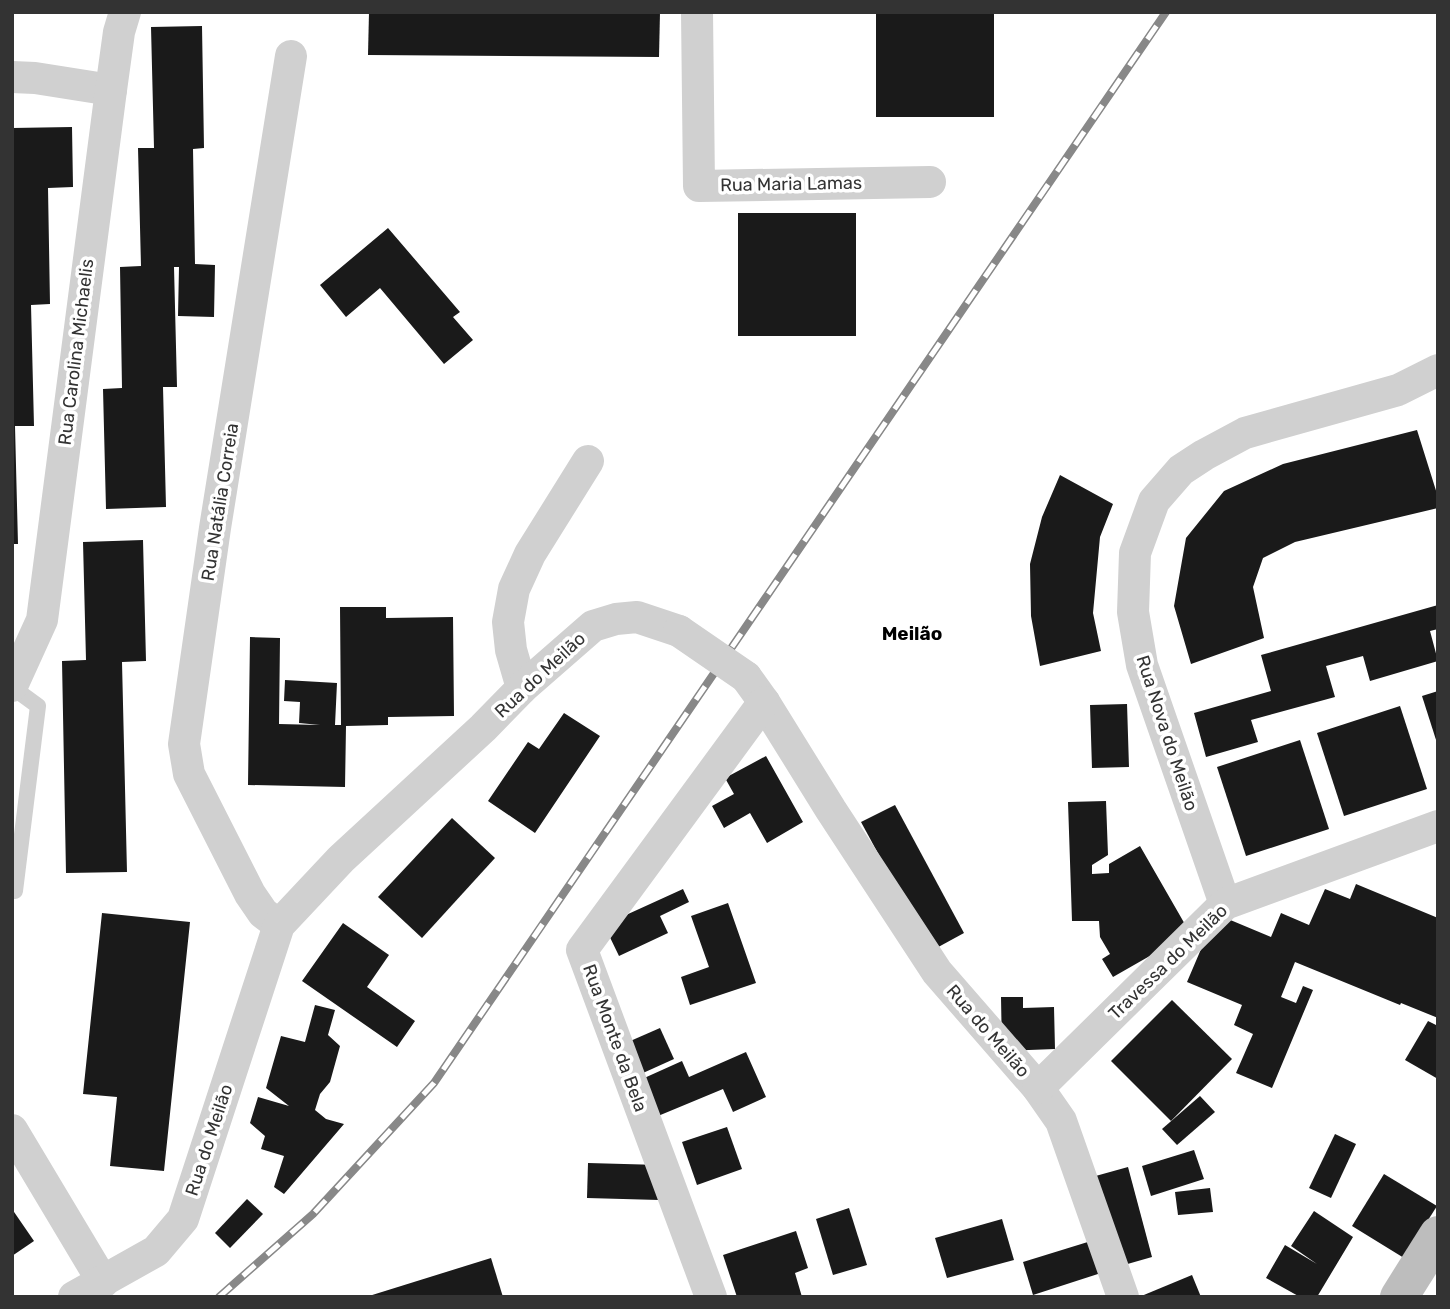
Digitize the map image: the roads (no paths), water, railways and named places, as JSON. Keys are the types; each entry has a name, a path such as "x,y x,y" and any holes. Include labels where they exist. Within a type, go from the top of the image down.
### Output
{"main road":[{"path":"1399,1297 1438,1235"}],"street":[{"name":"Rua Carolina Michaelis","path":"12,687 42,620 111,90 119,32 125,12"},
{"name":"Rua Maria Lamas","path":"697,12 699,186 930,182"},
{"name":"Rua Natália Correia","path":"279,925 263,913 250,894 190,774 184,744 215,528 291,56"},
{"path":"12,77 111,90"},
{"name":"Rua Nova do Meilão","path":"1225,904 1142,665 1133,612 1135,553 1154,501 1181,470 1245,433 1398,390 1438,370"},
{"path":"522,688 511,650 508,622 514,589 530,554 588,461"},
{"name":"Rua do Meilão","path":"75,1297 156,1251 183,1219 279,925 341,859 483,728 522,688 593,626 616,619 636,617 679,631 755,690 937,972 1038,1088 1061,1121 1124,1297"},
{"name":"Rua Monte da Bela","path":"711,1297 582,950 755,690"},
{"name":"Travessa do Meilão","path":"1038,1088 1225,904 1438,826"},
{"path":"12,1130 103,1282"}],"lane":[{"path":"12,687 38,706 15,891"}],"railway":[{"path":"219,1297 313,1214 434,1083 1166,12"}],"district":[{"name":"Meilão","path":"912,633"}]}
